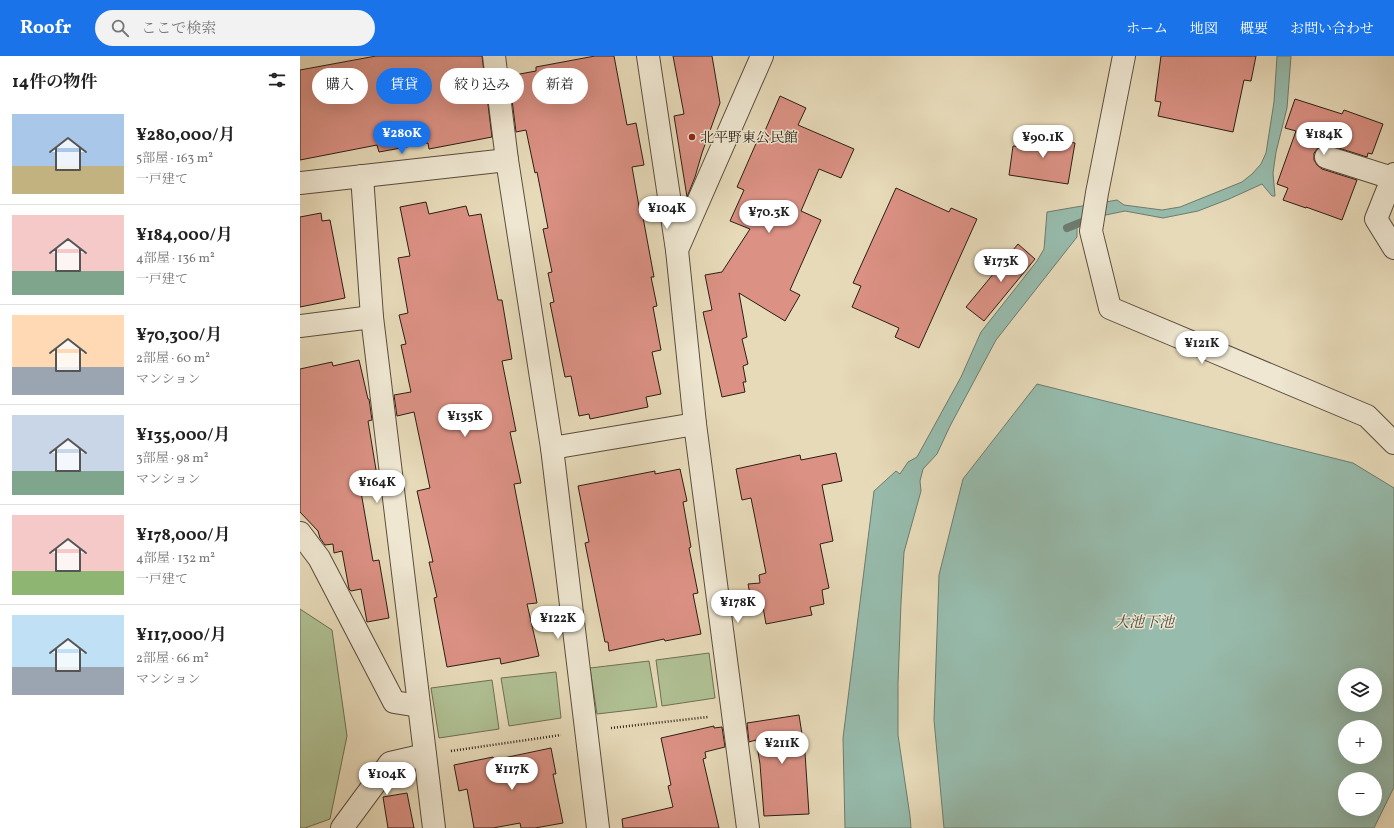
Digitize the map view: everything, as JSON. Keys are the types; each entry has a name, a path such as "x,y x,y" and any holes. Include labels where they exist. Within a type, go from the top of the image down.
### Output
{"street":[{"path":"494,56 507,160 552,448 598,828"},
{"path":"648,56 677,250 694,424 748,828"},
{"path":"677,250 762,56"},
{"path":"1124,56 1097,193 1092,231 1110,308 1367,416 1394,443"},
{"path":"1326,157 1393,176 1376,219 1394,248"},
{"path":"300,183 507,160"},
{"path":"362,176 372,317 434,828"},
{"path":"300,326 372,317"},
{"path":"552,448 694,424"},
{"path":"300,534 320,558 394,702 419,706"},
{"path":"342,828 390,763 425,755"}],"shaded area":[{"path":"300,609 332,630 347,736 330,819 305,828 300,828"},
{"path":"709,653 715,698 662,706 656,660"},
{"path":"649,661 657,707 597,714 590,668"},
{"path":"556,672 561,718 509,726 501,678"},
{"path":"492,680 499,729 439,738 431,688"}],"water":[{"path":"1277,56 1291,56 1287,108 1276,152 1273,173 1275,196 1272,196 1262,184 1198,211 1163,218 1125,211 1077,221 1077,237 996,340 950,426 937,454 923,469 920,481 921,491 904,552 898,683 898,735 911,828 845,828 843,738 874,491 896,471 900,474 908,462 917,457 961,377 981,332 1037,261 1044,249 1047,212 1117,200 1124,205 1162,210 1180,207 1242,182 1261,164 1266,153 1274,102"},
{"name":"大池下池","path":"1037,384 1353,463 1394,488 1394,787 1382,812 1382,772 1338,772 1338,816 1380,816 1374,828 944,828 934,720 939,575 963,479"}],"building":[{"path":"376,56 482,56 483,68 440,68 440,104 488,104 492,137 429,149 428,143 379,152 377,145 300,160 300,70"},
{"path":"595,56 614,56 627,125 636,123 644,165 632,167 654,277 651,277 657,306 653,307 661,350 652,352 661,394 646,397 648,407 590,419 589,414 579,416 571,376 565,377 550,303 554,302 548,273 552,272 543,229 548,228 537,172 535,173 526,130 516,132 512,104 524,104 524,73 532,72 532,104 588,104 588,68 536,67"},
{"path":"673,56 712,56 720,103 687,197 674,116 684,114"},
{"path":"1161,56 1256,56 1251,81 1244,80 1233,132 1158,116 1161,102 1155,101"},
{"path":"780,96 806,108 798,125 854,149 841,178 819,169 801,211 821,220 790,290 800,295 785,321 739,293 747,337 742,339 748,364 743,366 746,382 743,382 745,392 722,397 703,312 712,310 705,275 722,272 750,229 730,221 744,190 737,187 761,132 764,133"},
{"path":"1295,99 1342,114 1344,110 1383,124 1372,154 1368,153 1367,157 1329,145 1323,145 1314,153 1314,160 1322,169 1357,180 1342,220 1283,200 1288,188 1277,184 1296,131 1285,128"},
{"path":"1027,132 1056,137 1055,140 1075,143 1068,184 1009,175 1013,146 1024,147"},
{"path":"896,188 949,212 951,208 977,219 919,348 895,337 899,328 852,307 861,286 853,283"},
{"path":"426,202 429,214 466,206 469,216 481,214 498,300 502,300 512,359 502,361 516,431 510,432 521,483 514,484 537,603 527,604 539,656 501,664 500,658 447,667 434,598 437,597 429,562 433,562 417,491 430,488 414,412 397,416 394,395 411,392 401,345 406,344 399,315 408,313 398,258 410,256 400,207"},
{"path":"321,213 322,221 330,220 345,298 300,307 300,217"},
{"path":"1018,244 1035,259 984,321 966,307"},
{"path":"359,360 369,399 372,420 368,421 379,488 361,492 373,561 379,560 389,618 367,622 361,589 351,591 349,589 342,551 334,553 333,544 325,545 320,538 318,531 300,512 300,369 332,362 333,366"},
{"path":"836,453 842,481 822,485 833,541 820,544 829,588 822,590 824,604 810,607 812,615 766,624 763,607 753,609 748,584 760,583 759,575 766,573 751,498 742,500 736,469 800,455 801,460"},
{"path":"680,469 687,501 683,502 691,547 689,548 698,593 693,594 701,634 665,641 664,639 609,651 608,642 605,642 585,543 589,542 578,486 655,471 655,474"},
{"path":"799,715 805,753 809,814 764,816 760,764 756,740 749,742 747,723"},
{"path":"714,726 714,728 722,727 725,747 705,752 706,758 703,759 719,828 623,828 622,819 673,807 668,786 671,785 661,738"},
{"path":"551,748 556,774 553,774 563,823 535,828 521,828 520,823 493,828 474,828 467,789 459,791 454,765 493,757 494,760"},
{"path":"407,793 414,828 388,828 383,797"}],"waterway":[{"path":"1067,228 1092,218"}],"place":[{"name":"北平野東公民館","path":"692,137"}]}
